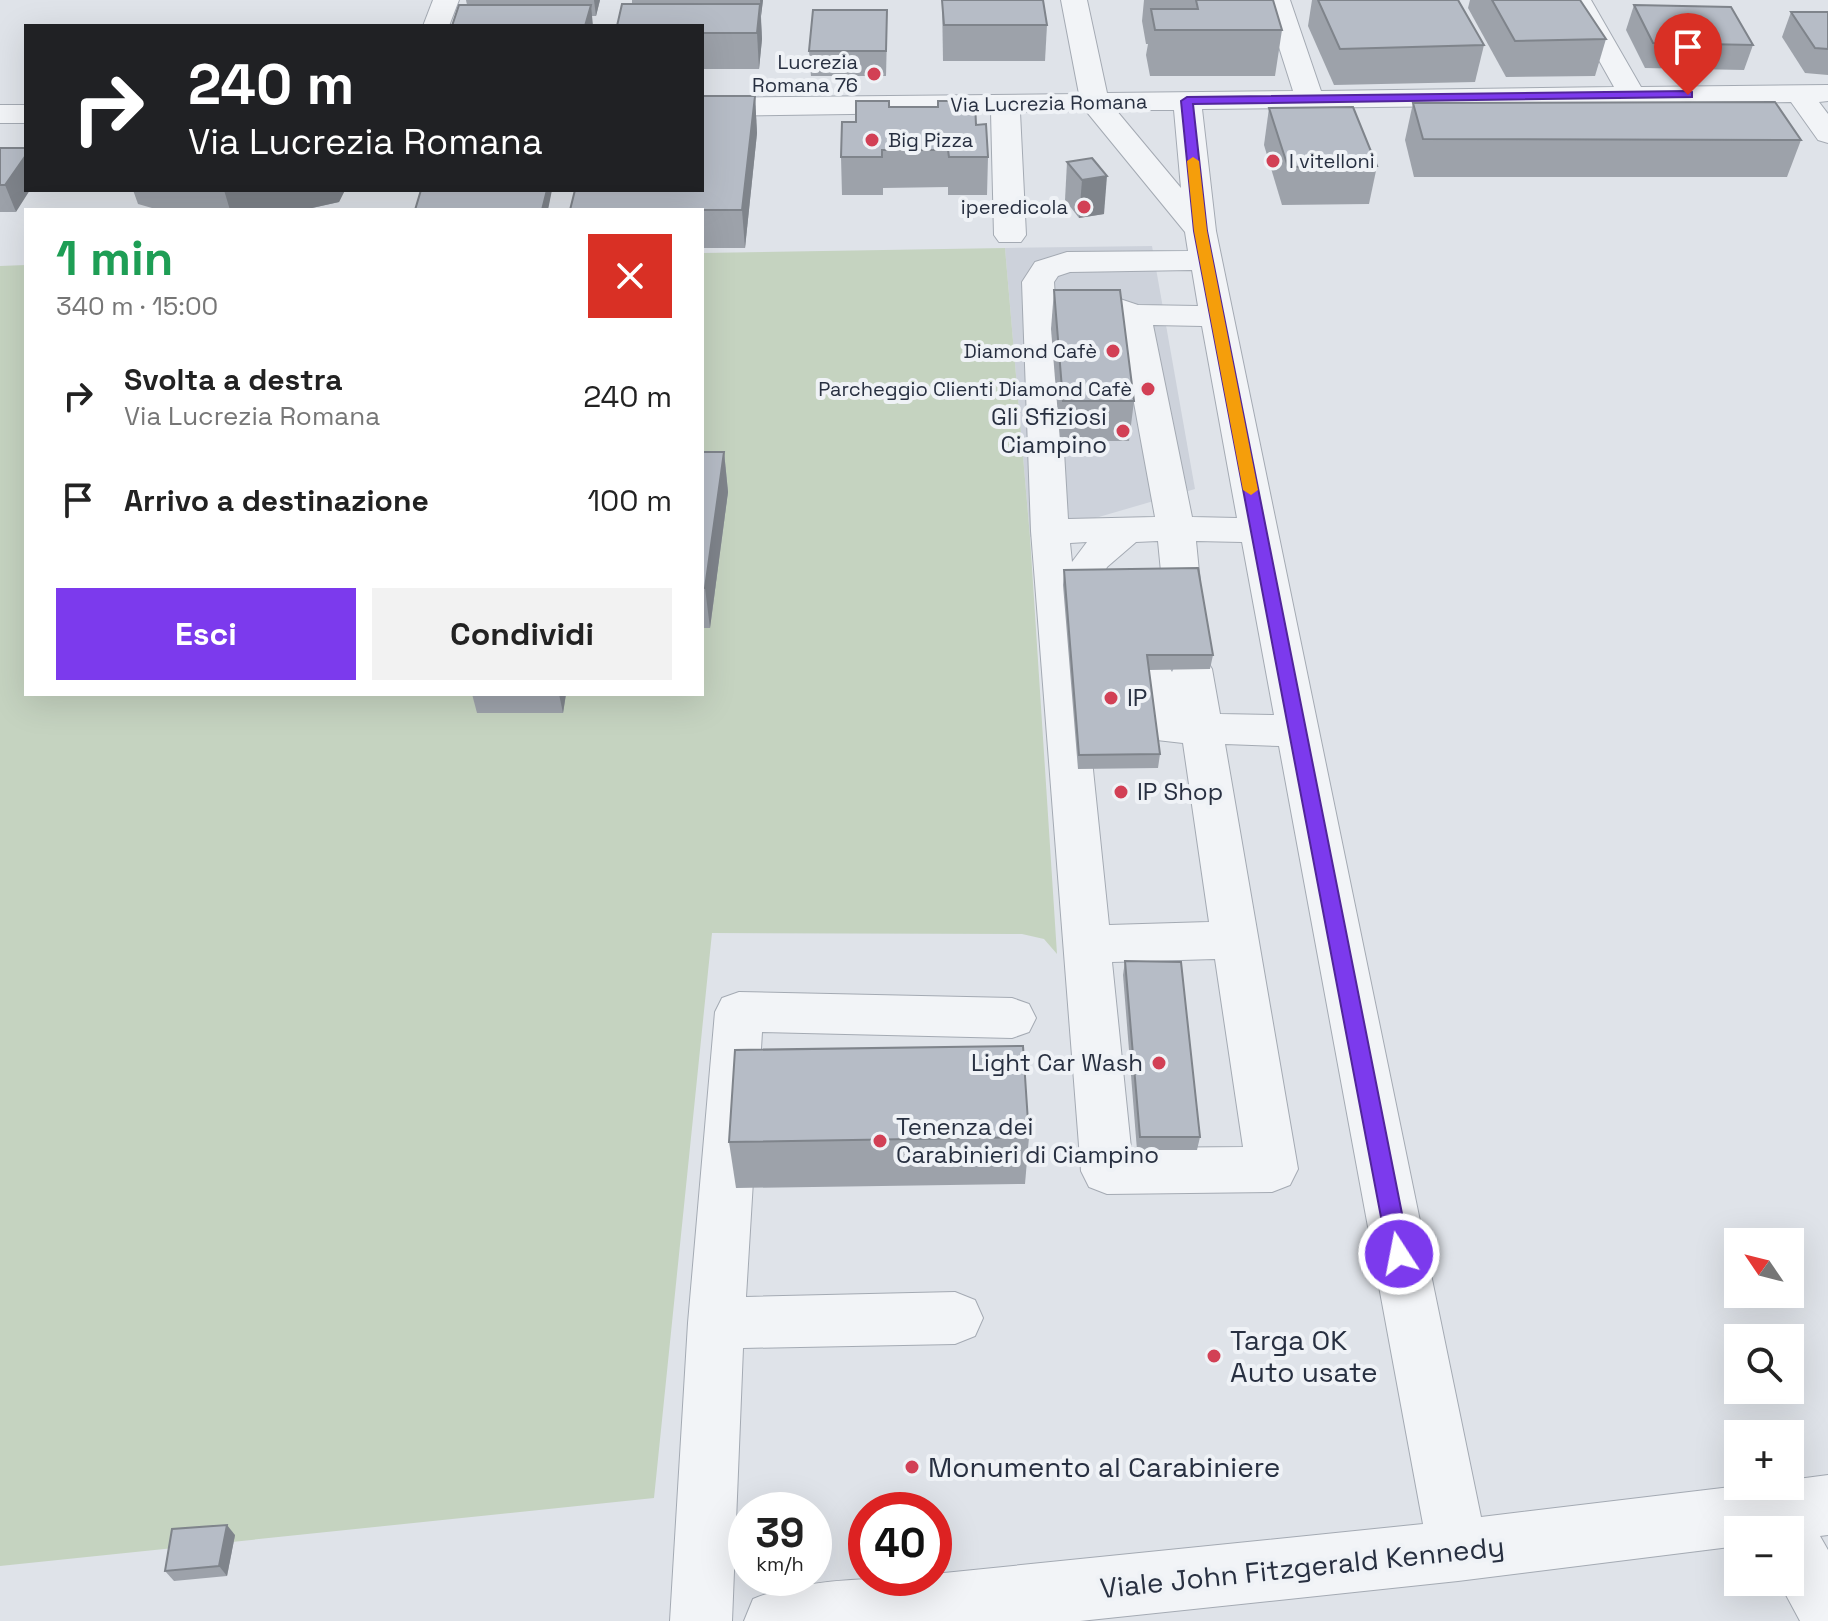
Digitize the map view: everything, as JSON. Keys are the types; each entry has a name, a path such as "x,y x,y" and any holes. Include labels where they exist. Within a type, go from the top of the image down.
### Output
{"street":[{"path":"437,24 446,0"},
{"path":"1074,0 1095,103 1203,245"},
{"path":"1277,0 1310,99"},
{"path":"1578,0 1632,95"},
{"path":"1814,93 1828,134"},
{"name":"Via Lucrezia Romana","path":"704,107 1814,93"},
{"path":"1187,101 1203,245 1216,316 1458,1551"},
{"path":"1005,104 1010,235"},
{"path":"0,114 24,114"},
{"path":"1172,670 1202,728 1272,1169 1107,1171 1071,728 1050,531 1038,282 1041,275 1046,269 1067,262 1203,245"},
{"path":"1181,582 1151,538 1118,309 1216,316"},
{"path":"1050,531 1151,538 1258,530"},
{"path":"1082,584 1084,574 1098,552 1151,538"},
{"path":"1154,727 1297,731"},
{"path":"1087,944 1237,940"},
{"path":"701,1621 716,1323 739,1012 1012,1018"},
{"path":"716,1323 955,1318"},
{"name":"Viale John Fitzgerald Kennedy","path":"775,1621 1458,1551 1724,1528"},
{"path":"1804,1548 1828,1611"}],"shaded area":[{"path":"1152,246 1195,489 1030,537 1005,248"}],"green space":[{"path":"1005,248 1030,537 1057,954 1044,939 1022,934 712,933 654,1498 0,1566 0,266 24,265 24,696 704,696 704,253"}],"building":[{"path":"942,0 1043,0 1047,25 944,25"},
{"path":"1196,0 1273,0 1282,30 1155,30 1151,9 1198,9"},
{"path":"1318,0 1458,0 1484,45 1340,49"},
{"path":"1492,0 1580,0 1606,39 1515,41"},
{"path":"622,4 760,4 757,33 704,33 704,24 617,24"},
{"path":"459,5 591,5 586,24 453,24"},
{"path":"1634,5 1731,7 1753,45 1653,43"},
{"path":"813,10 887,10 886,51 809,51"},
{"path":"1791,12 1828,12 1828,49 1815,48"},
{"path":"704,96 755,96 742,210 570,208 574,192 704,192"},
{"path":"856,101 889,101 889,107 938,107 938,101 975,101 976,125 986,124 988,157 949,157 948,150 882,150 882,157 841,157 842,122 856,122"},
{"path":"1775,102 1801,140 1423,139 1413,103"},
{"path":"1353,107 1377,166 1288,167 1269,108"},
{"path":"0,148 24,148 24,158 5,185 0,185"},
{"path":"1092,158 1107,176 1082,180 1067,162"},
{"path":"420,192 546,192 542,208 416,208"},
{"path":"1054,290 1120,290 1134,401 1063,401"},
{"path":"704,452 724,452 705,588"},
{"name":"IP","path":"1198,568 1213,655 1147,655 1160,754 1079,755 1064,570"},
{"name":"Light Car Wash","path":"1125,961 1181,962 1200,1137 1140,1137"},
{"path":"1023,1046 1029,1137 729,1142 735,1050"},
{"path":"227,1525 219,1566 165,1571 172,1529"}],"slow traffic":[{"path":"1193,161 1200,231 1251,490"}],"place":[{"name":"Lucrezia Romana 76","path":"874,74"},
{"name":"Big Pizza","path":"872,140"},
{"name":"I vitelloni","path":"1273,161"},
{"name":"iperedicola","path":"1084,207"},
{"name":"Diamond Cafè","path":"1113,351"},
{"name":"Parcheggio Clienti Diamond Cafè","path":"1148,389"},
{"name":"Gli Sfiziosi Ciampino","path":"1123,431"},
{"name":"IP","path":"1111,698"},
{"name":"IP Shop","path":"1121,792"},
{"name":"Light Car Wash","path":"1159,1063"},
{"name":"Tenenza dei Carabinieri di Ciampino","path":"880,1141"},
{"name":"Targa OK Auto usate","path":"1214,1356"},
{"name":"Monumento al Carabiniere","path":"912,1467"}],"route":[{"path":"1399,1254 1200,231 1187,101 1688,95"}]}
